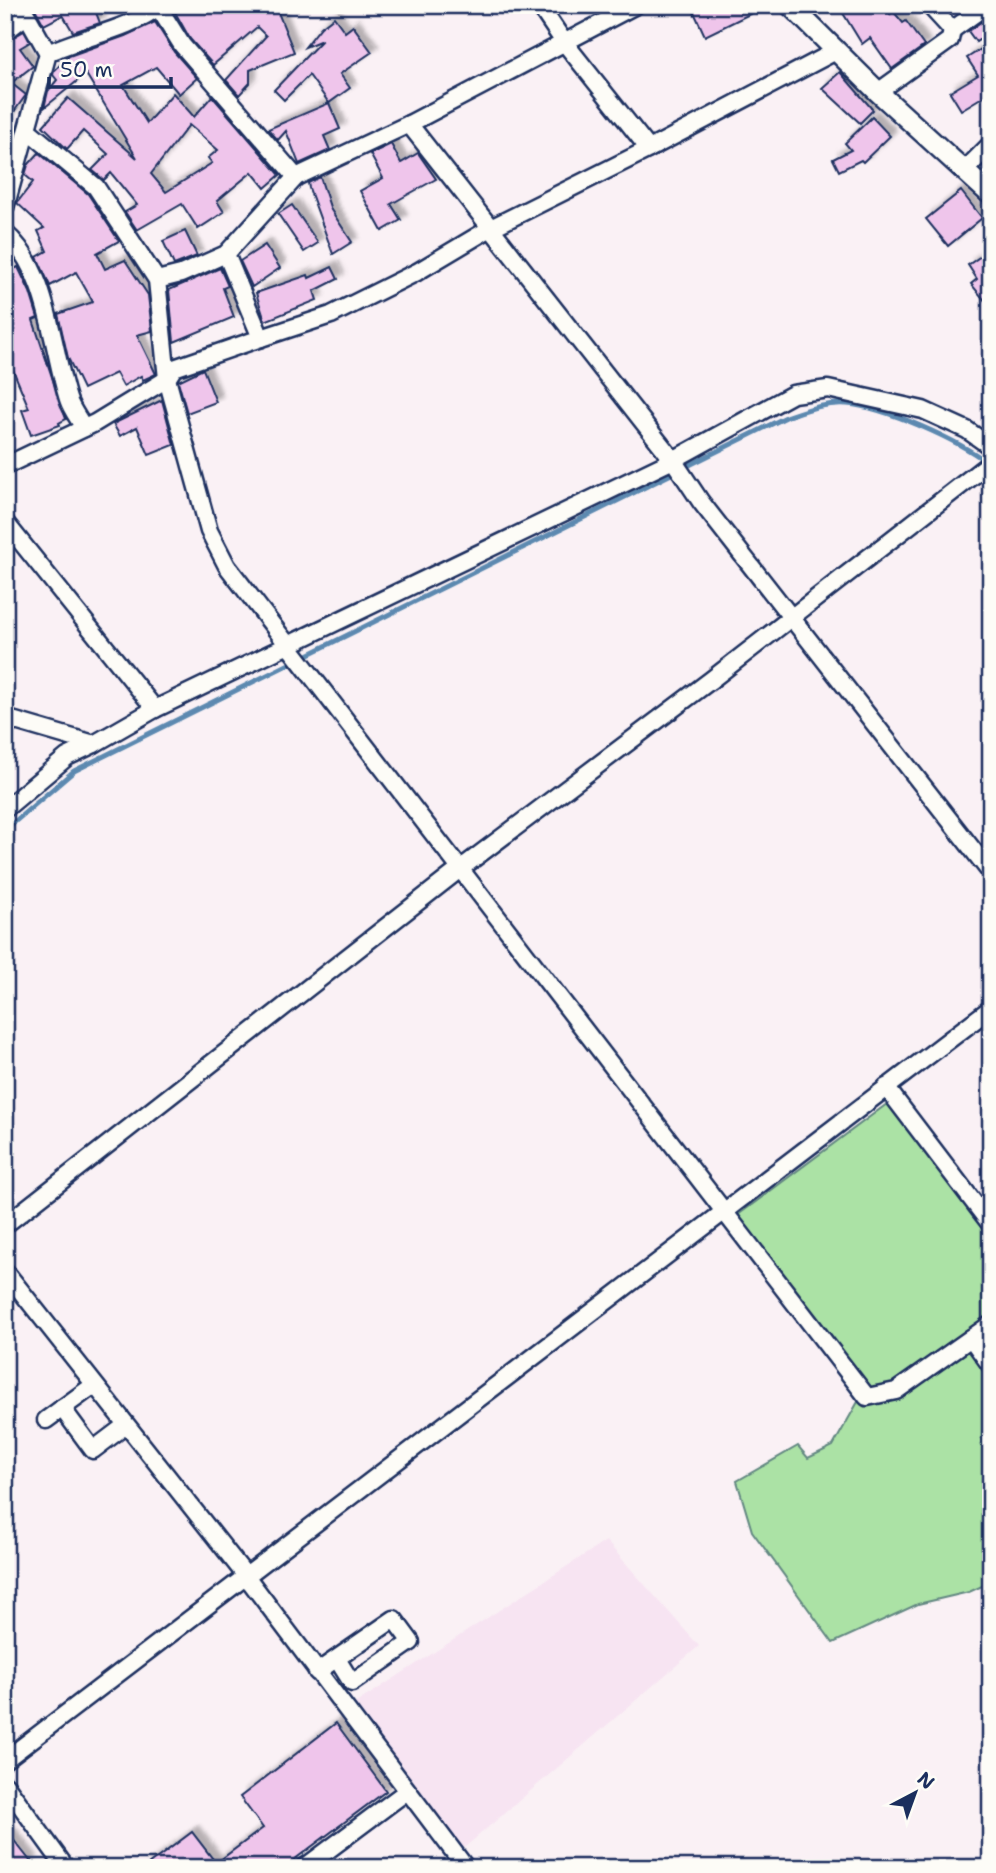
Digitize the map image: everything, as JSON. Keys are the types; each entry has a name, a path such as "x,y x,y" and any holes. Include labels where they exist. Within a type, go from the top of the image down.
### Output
{"main road":[{"path":"790,5 878,92 991,195"}],"street":[{"path":"539,5 564,42 649,149"},
{"path":"157,280 181,274 226,254 296,177 408,124 636,5"},
{"path":"929,5 952,30"},
{"path":"878,92 950,40 952,30 987,5"},
{"path":"48,54 159,6 181,45 296,177"},
{"path":"5,32 24,11 48,54 29,131 5,208"},
{"path":"5,466 84,428 167,379 174,368 331,315 417,272 489,229 836,51"},
{"path":"408,124 673,460 702,502 991,873"},
{"path":"29,131 96,187 157,280 167,379 209,531 227,566 725,1209 867,1397 896,1391 991,1324"},
{"path":"964,171 991,144"},
{"path":"5,233 16,242 36,280 58,350 69,401 84,428"},
{"path":"226,254 261,338"},
{"path":"5,809 67,757 155,709 673,460 793,394 828,389 923,410 967,430 991,447"},
{"path":"5,1225 460,869 711,680 791,615 991,463"},
{"path":"5,522 155,709"},
{"path":"5,718 94,744"},
{"path":"5,1760 991,1008"},
{"path":"886,1087 991,1225"},
{"path":"5,1271 246,1576 466,1868"},
{"path":"971,1338 991,1366"},
{"path":"46,1420 94,1385"},
{"path":"62,1408 93,1450 125,1425"},
{"path":"317,1672 394,1619 411,1642 352,1683 337,1659"},
{"path":"5,1784 66,1868"},
{"path":"304,1868 407,1791"}],"shaded area":[{"path":"606,1541 699,1646 464,1848 353,1705"}],"green space":[{"path":"891,1101 991,1236 991,1317 895,1385 869,1391 738,1215"},
{"path":"991,1330 991,1582 969,1592 918,1604 833,1643 752,1531 737,1481 798,1446 808,1458 833,1446 859,1400 896,1397"}],"building":[{"path":"33,5 80,5 75,9 93,5 100,23 73,32 63,15 44,25"},
{"path":"171,5 275,5 294,52 250,70 250,83 239,95 226,80 266,36 257,27 213,65 190,39"},
{"path":"703,5 768,5 705,36 693,10"},
{"path":"838,5 884,5 890,14 893,11 903,23 906,21 924,46 892,69 870,38 862,44"},
{"path":"991,15 991,31 976,42 968,31"},
{"path":"334,17 345,32 353,26 372,52 340,74 350,88 329,103 309,75 284,100 274,90 322,40 305,47 321,27"},
{"path":"155,22 174,52 197,78 179,94 156,67 123,85 147,123 173,93 194,117 212,96 280,175 265,188 252,172 217,201 224,212 198,229 182,204 137,230 125,212 137,205 111,173 104,180 92,170 108,154 83,131 67,149 43,126 68,98 137,158 86,74 44,108 48,91 57,80 53,75 54,71 69,56","holes":["189,125 218,150 208,158 212,163 166,192 151,174"]},
{"path":"24,31 30,42 20,48 33,66 11,83 26,95 5,124 5,42"},
{"path":"983,48 991,61 991,96 989,93 961,110 950,92 978,75 967,58"},
{"path":"840,72 873,110 860,123 822,88"},
{"path":"329,103 340,129 324,136 330,150 299,164 286,131 278,140 268,129"},
{"path":"872,117 890,136 863,162 861,160 839,171 833,159 851,150 845,143"},
{"path":"391,144 401,163 418,153 436,179 391,204 401,220 382,231 360,191 383,178 370,154"},
{"path":"39,153 88,194 119,241 97,253 105,269 125,260 148,295 152,331 137,335 156,374 143,380 141,376 123,386 116,373 83,389 68,358 58,314 93,302 76,272 50,286 37,257 47,251 38,231 44,228 17,203 33,182 25,175 28,165"},
{"path":"320,177 331,210 352,242 333,254 308,183"},
{"path":"961,191 982,218 948,246 926,219"},
{"path":"292,205 318,243 304,252 278,214"},
{"path":"185,231 197,256 174,265 163,241"},
{"path":"265,245 280,268 252,287 240,261"},
{"path":"991,249 991,308 971,284 977,279 968,265"},
{"path":"18,267 30,292 38,318 33,320 66,419 59,423 60,425 31,435 22,410 29,408 11,365 5,368 5,280 14,275 11,271"},
{"path":"332,267 338,279 314,291 317,300 265,321 256,293 308,275 309,278"},
{"path":"220,268 228,286 223,288 234,317 174,342 169,290"},
{"path":"203,369 216,402 187,413 178,381"},
{"path":"162,400 174,445 149,455 137,427 120,436 113,424"},
{"path":"336,1723 386,1791 283,1868 144,1868 192,1832 216,1863 263,1828 240,1797"},
{"path":"5,1829 31,1862 24,1868 5,1868"}],"waterway":[{"path":"5,830 74,771 788,416 832,404 863,406 920,426 959,444 988,463"}]}
